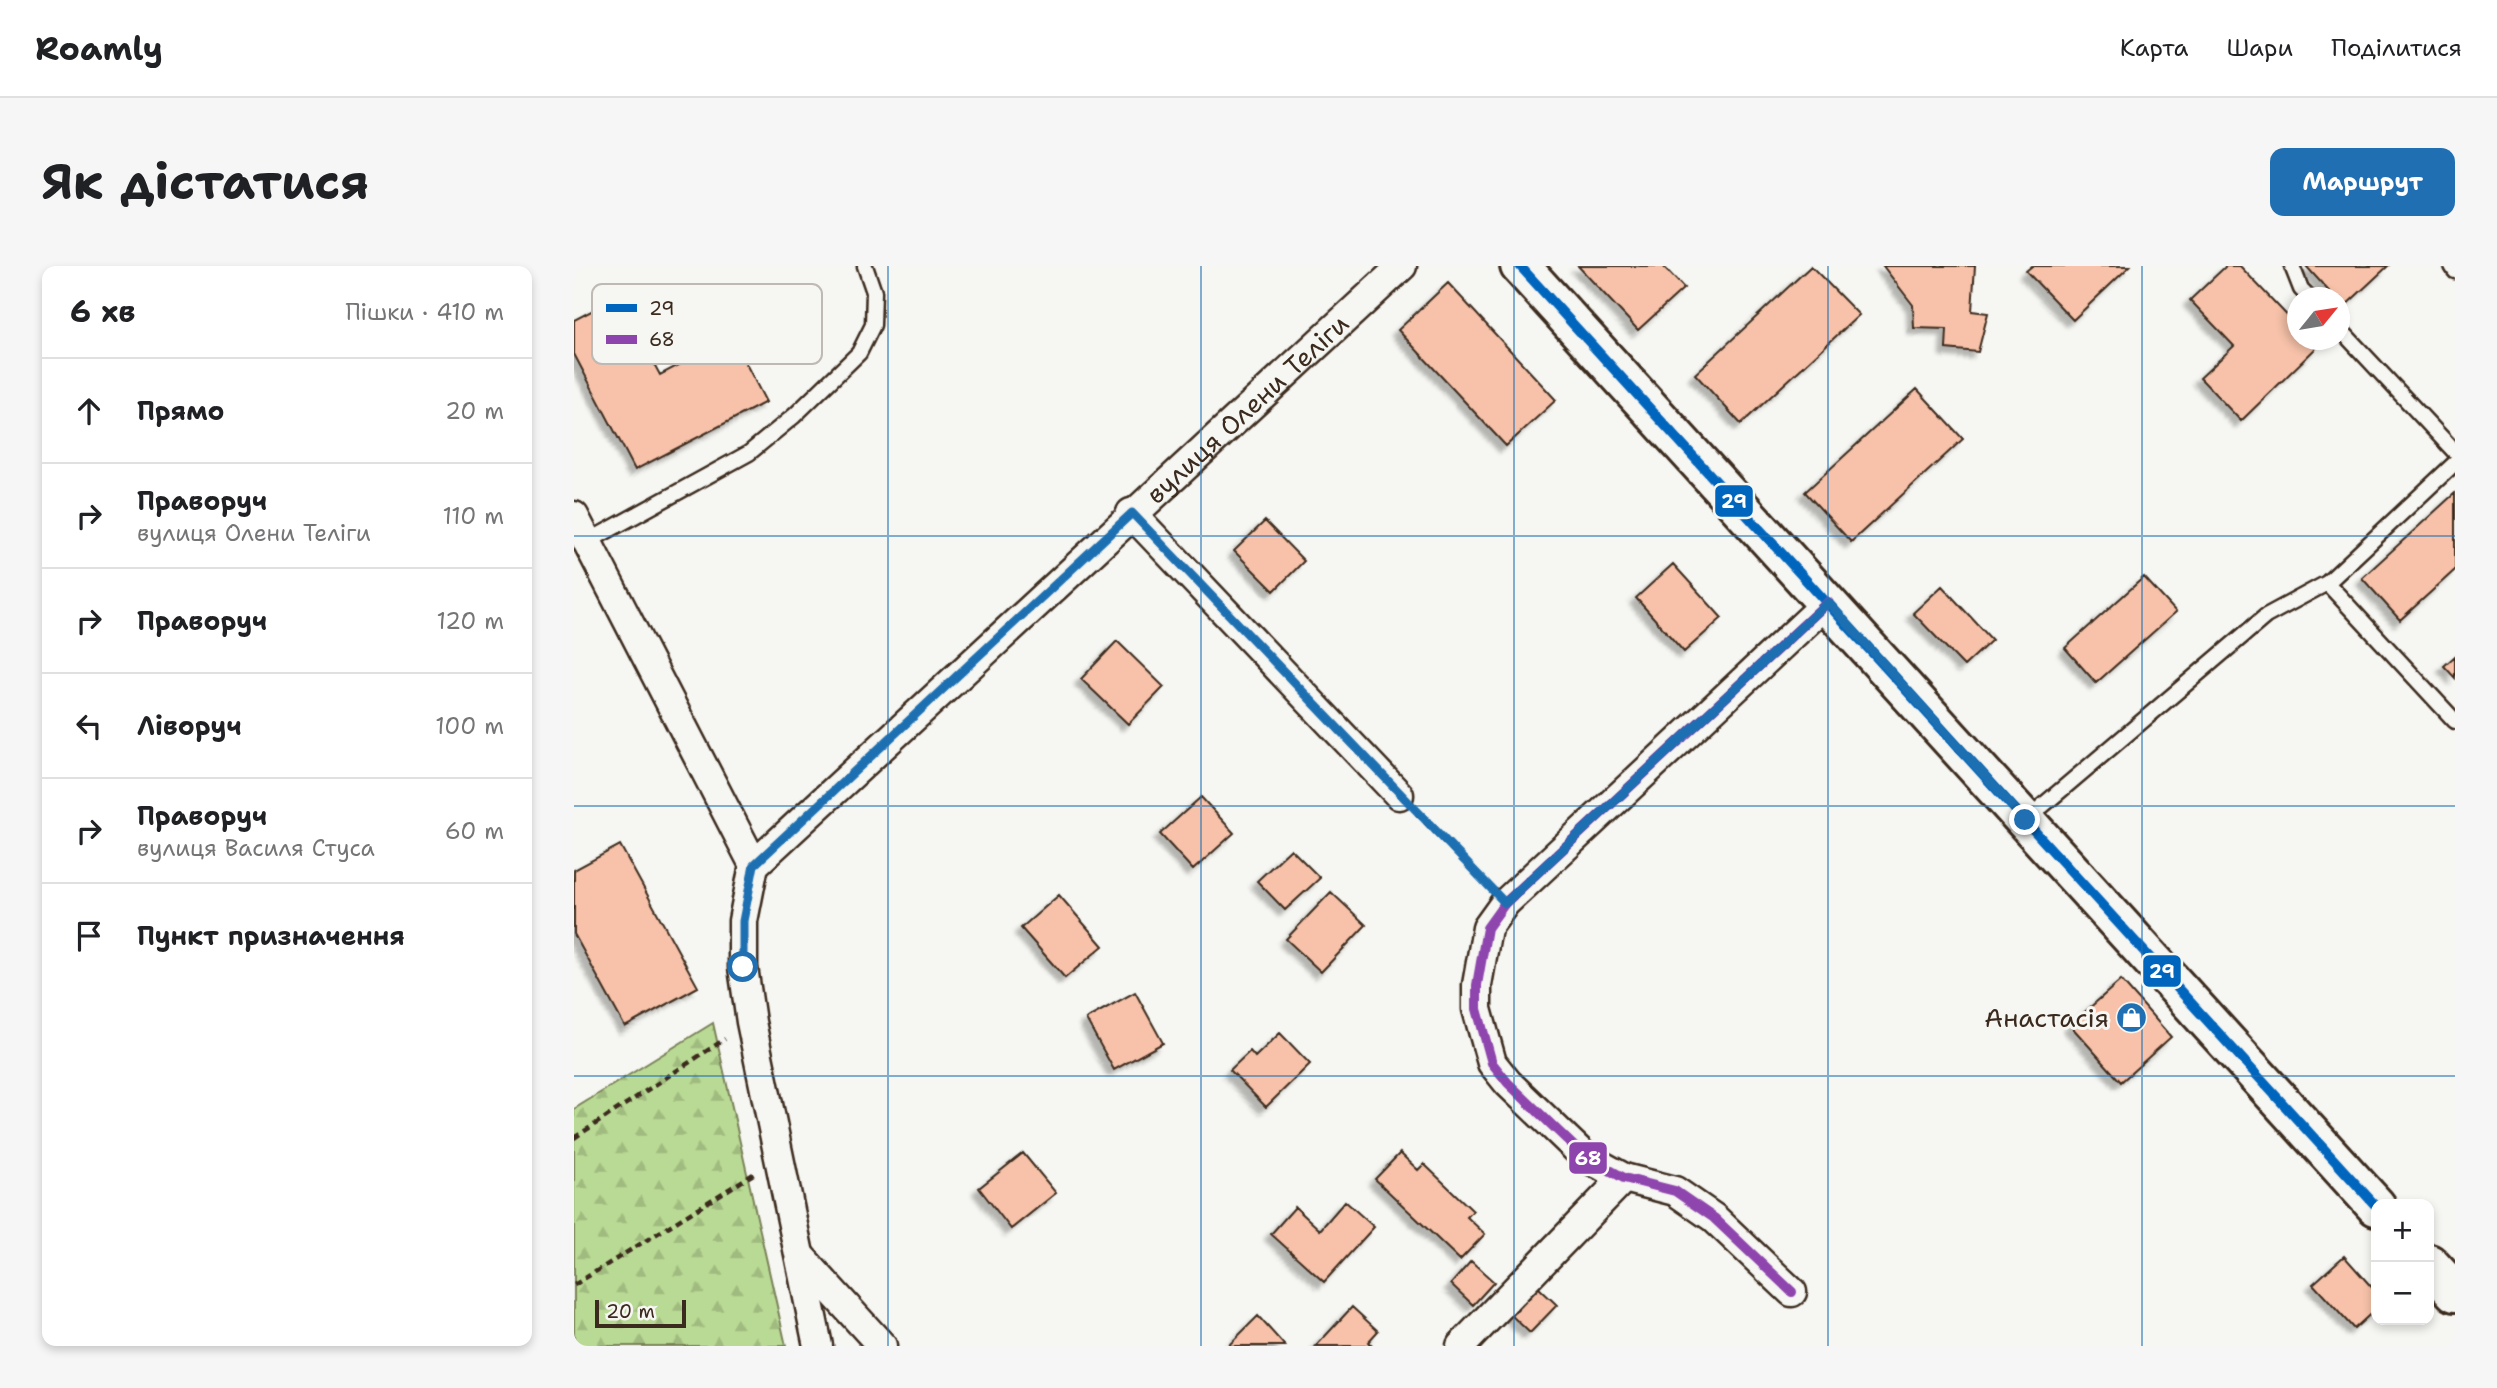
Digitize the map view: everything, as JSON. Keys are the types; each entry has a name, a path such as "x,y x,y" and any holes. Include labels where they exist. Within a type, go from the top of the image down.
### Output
{"street":[{"name":"вулиця Олени Теліги","path":"754,865 1402,266"},
{"path":"1520,266 2371,1201"},
{"path":"1132,513 1399,795"},
{"path":"574,516 754,865 743,921 743,967 751,1022 818,1346"},
{"path":"1792,1292 1714,1218 1675,1191 1624,1178 1584,1156 1508,1083 1492,1063 1477,1009 1477,985 1487,928 1505,903 1828,602"},
{"path":"1461,1346 1624,1178"},
{"path":"799,1255 882,1346"},
{"path":"2434,1269 2455,1292"}],"lane":[{"path":"587,542 749,453 794,416 859,353 873,325 874,292 865,266"},
{"path":"2292,266 2300,287"},
{"path":"2452,266 2455,271"},
{"path":"2350,340 2455,452"},
{"path":"2025,820 2266,615 2327,583 2455,463"},
{"path":"2327,583 2455,721"}],"path":[{"path":"1399,795 1505,903"},
{"path":"574,1138 751,1022"},
{"path":"574,1285 779,1158"}],"green space":[{"path":"713,1023 786,1346 574,1346 574,1109"}],"building":[{"path":"1578,266 1663,266 1684,288 1638,330"},
{"path":"1811,266 1859,315 1741,424 1695,374"},
{"path":"1883,266 1975,266 1972,311 1988,313 1978,352 1946,349 1947,329 1914,328 1913,305"},
{"path":"2032,266 2130,266 2073,320 2026,271"},
{"path":"2226,266 2240,266 2287,315 2287,350 2314,350 2241,421 2200,378 2234,346 2190,300"},
{"path":"2306,266 2388,266 2350,301 2350,287 2325,287"},
{"path":"1448,283 1556,400 1506,446 1398,330"},
{"path":"592,311 592,364 654,364 660,375 681,364 746,364 766,402 635,470 574,354 574,320"},
{"path":"1917,389 1963,439 1851,542 1805,492"},
{"path":"2455,493 2455,570 2400,620 2362,578"},
{"path":"1265,521 1304,561 1274,591 1234,551"},
{"path":"1673,564 1722,618 1684,652 1636,598"},
{"path":"2144,577 2176,612 2096,683 2065,648"},
{"path":"1942,586 1992,640 1964,666 1913,613"},
{"path":"1117,641 1164,687 1128,724 1081,679"},
{"path":"2455,656 2455,678 2444,666"},
{"path":"1201,797 1234,833 1193,870 1160,834"},
{"path":"620,845 698,987 625,1027 574,934 574,870"},
{"path":"1291,849 1320,878 1285,910 1257,881"},
{"path":"1331,892 1366,925 1321,972 1286,939"},
{"path":"1059,895 1103,946 1065,978 1021,928"},
{"path":"2121,980 2171,1037 2121,1082 2070,1025"},
{"path":"1135,992 1163,1043 1114,1070 1086,1019"},
{"path":"1280,1033 1310,1064 1266,1107 1230,1070 1250,1051 1255,1057"},
{"path":"1023,1153 1056,1193 1011,1229 979,1188"},
{"path":"1400,1153 1418,1170 1424,1164 1473,1211 1467,1217 1485,1234 1460,1260 1375,1179"},
{"path":"1345,1201 1374,1227 1324,1282 1271,1234 1295,1207 1320,1230"},
{"path":"2344,1256 2371,1286 2371,1314 2354,1329 2313,1284"},
{"path":"1471,1261 1494,1282 1473,1305 1451,1284"},
{"path":"1538,1287 1557,1305 1530,1333 1511,1315"},
{"path":"1352,1307 1378,1331 1368,1342 1372,1346 1316,1346"},
{"path":"1258,1316 1285,1346 1228,1346"}],"transit line":[{"name":"29","path":"1520,266 2371,1201"},
{"name":"68","path":"1792,1292 1714,1218 1675,1191 1624,1178 1584,1156 1508,1083 1492,1063 1477,1009 1477,985 1487,928 1505,903 1828,602"}],"place":[{"name":"Анастасія","path":"2132,1018"}],"route":[{"path":"743,967 743,921 754,865 1132,513 1505,903 1828,602 2025,820"}]}
